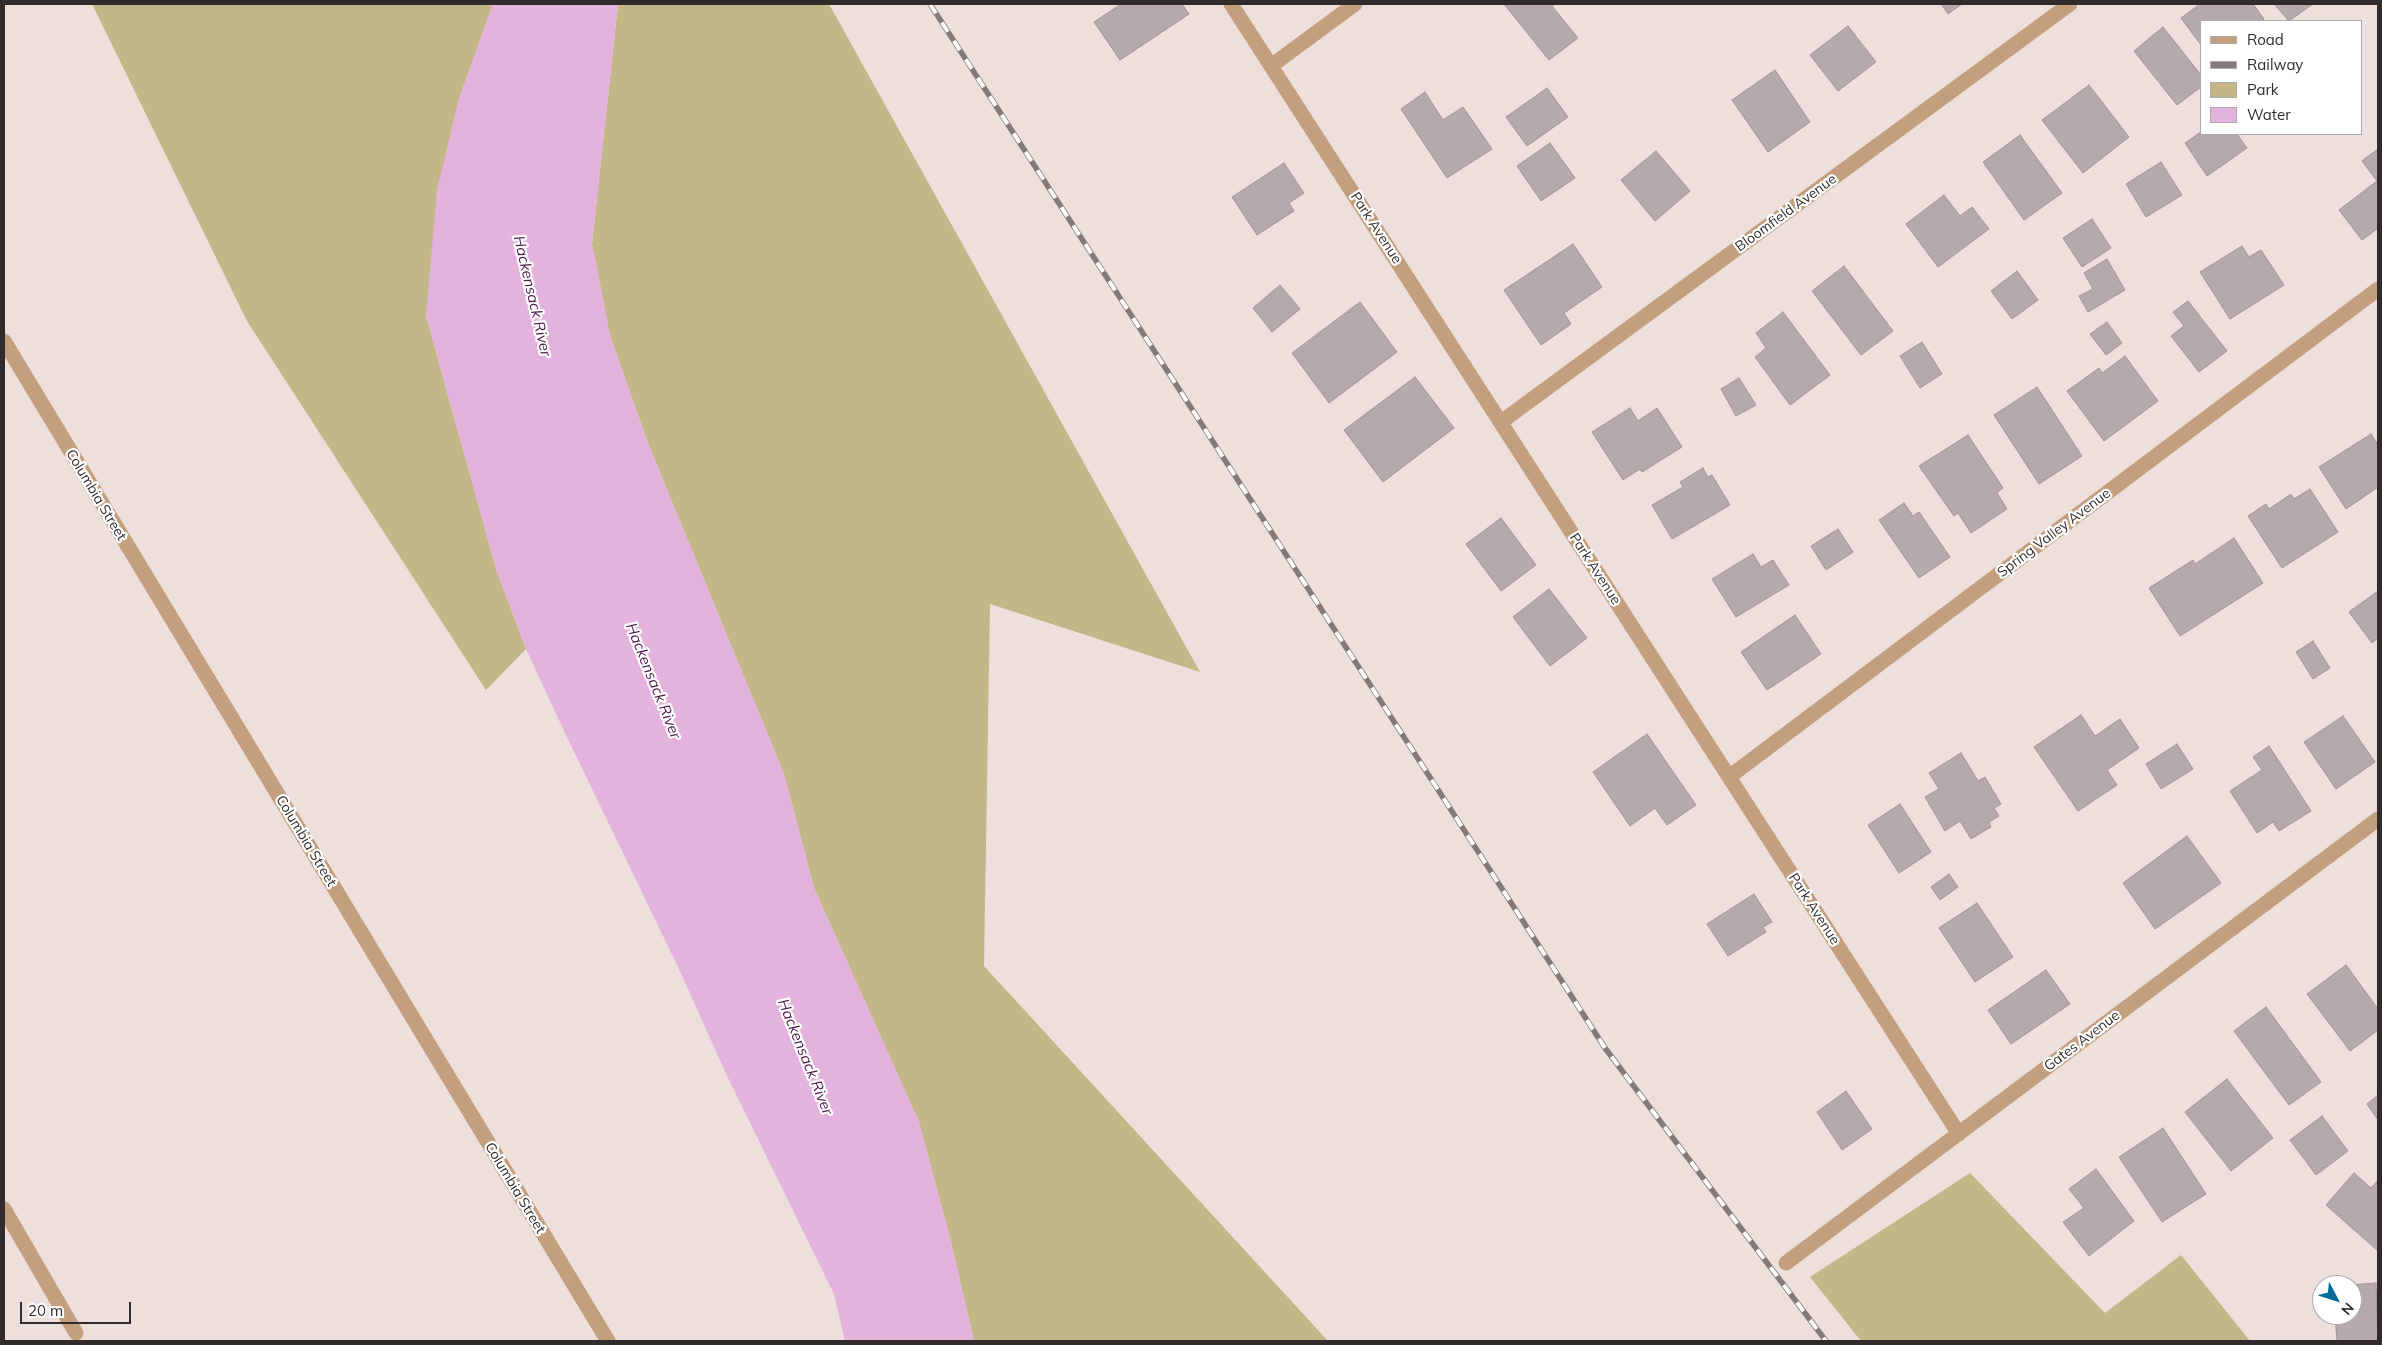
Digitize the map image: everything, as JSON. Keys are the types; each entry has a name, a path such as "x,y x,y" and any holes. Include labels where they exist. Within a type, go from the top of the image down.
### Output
{"street":[{"name":"Park Avenue","path":"1231,4 1959,1134"},
{"path":"1271,66 1355,4"},
{"name":"Bloomfield Avenue","path":"1501,422 2070,4"},
{"name":"Spring Valley Avenue","path":"1730,777 2378,290"},
{"name":"Columbia Street","path":"4,341 608,1341"},
{"name":"Gates Avenue","path":"1786,1263 2378,818"},
{"path":"4,1209 76,1333"}],"green space":[{"path":"92,4 493,4 458,102 426,316 497,572 526,649 486,690 247,321"},
{"path":"618,4 829,4 1200,672 990,604 984,966 1328,1341 974,1341 951,1242 919,1122 814,888 784,774 649,446 610,336 592,244"},
{"path":"1970,1173 2105,1313 2181,1255 2250,1341 1861,1341 1810,1277"}],"water":[{"name":"Hackensack River","path":"493,4 618,4 592,244 610,336 649,446 784,774 814,888 919,1122 951,1242 974,1341 845,1341 834,1294 728,1078 678,967 564,731 526,649 497,572 426,316 437,190 458,102"}],"building":[{"path":"1121,4 1182,4 1189,14 1120,60 1094,22"},
{"path":"1504,4 1555,4 1552,6 1578,38 1549,60"},
{"path":"1941,4 1962,4 1948,14"},
{"path":"2200,4 2253,4 2264,19 2200,20 2200,44 2181,18"},
{"path":"2274,4 2313,4 2290,20 2288,20"},
{"path":"1848,26 1876,62 1838,91 1810,55"},
{"path":"2163,27 2200,74 2200,88 2177,105 2134,51"},
{"path":"1775,70 1810,122 1768,152 1732,100"},
{"path":"2089,85 2129,137 2083,173 2042,120"},
{"path":"1547,88 1568,117 1527,146 1506,117"},
{"path":"1425,92 1443,120 1463,107 1492,149 1447,178 1401,109"},
{"path":"2200,133 2200,135 2238,135 2247,148 2207,176 2185,143"},
{"path":"2020,135 2062,193 2024,220 1983,162"},
{"path":"1550,143 1575,178 1541,201 1517,166"},
{"path":"2378,149 2378,228 2362,240 2339,210 2377,181 2362,161"},
{"path":"1656,151 1690,191 1655,221 1621,180"},
{"path":"2161,162 2182,195 2146,217 2126,184"},
{"path":"1284,163 1304,193 1289,203 1294,211 1257,235 1232,197"},
{"path":"1944,195 1960,216 1972,207 1989,229 1938,267 1906,224"},
{"path":"2092,219 2111,248 2082,267 2063,238"},
{"path":"1573,244 1602,287 1564,313 1571,324 1541,345 1504,290"},
{"path":"2242,246 2249,257 2261,250 2284,285 2230,319 2200,272"},
{"path":"2107,259 2125,290 2088,312 2079,296 2093,289 2084,273"},
{"path":"1844,266 1893,331 1861,355 1812,291"},
{"path":"2017,271 2038,300 2012,319 1991,291"},
{"path":"1280,285 1300,309 1272,332 1253,308"},
{"path":"2188,301 2227,351 2199,372 2171,336 2184,326 2173,312"},
{"path":"1360,302 1397,352 1329,403 1292,353"},
{"path":"1783,312 1830,375 1790,405 1755,357 1766,348 1756,333"},
{"path":"2107,322 2122,343 2106,355 2090,334"},
{"path":"1922,342 1942,374 1920,388 1900,356"},
{"path":"2125,356 2158,401 2104,441 2067,391 2099,368 2102,373"},
{"path":"1415,377 1454,428 1383,482 1344,430"},
{"path":"1739,378 1756,405 1736,416 1721,389"},
{"path":"2037,387 2082,456 2039,484 1994,415"},
{"path":"1630,408 1638,421 1657,408 1682,447 1642,472 1640,469 1623,480 1592,432"},
{"path":"2371,434 2378,445 2378,487 2346,509 2319,467"},
{"path":"1968,435 2003,488 1997,493 2007,509 1971,533 1958,513 1954,516 1919,466"},
{"path":"1703,468 1708,477 1712,475 1730,505 1672,539 1652,505 1683,487 1680,482"},
{"path":"2310,489 2338,532 2282,568 2248,516 2266,504 2269,509 2291,494 2294,499"},
{"path":"1904,503 1913,516 1919,512 1950,557 1919,578 1879,520"},
{"path":"1501,518 1536,565 1501,591 1466,544"},
{"path":"1838,529 1853,552 1826,570 1811,546"},
{"path":"2234,538 2263,583 2180,636 2149,588 2193,560 2195,564"},
{"path":"1753,554 1761,567 1773,560 1789,585 1736,617 1712,579"},
{"path":"1549,589 1587,638 1550,666 1513,617"},
{"path":"2378,591 2378,638 2372,643 2349,612"},
{"path":"1795,615 1821,654 1767,690 1741,652"},
{"path":"2313,641 2330,668 2313,679 2296,652"},
{"path":"2081,715 2095,736 2120,719 2139,748 2107,770 2117,785 2078,811 2034,747"},
{"path":"2343,716 2375,762 2336,789 2304,742"},
{"path":"1647,734 1696,805 1667,825 1655,808 1630,826 1593,772"},
{"path":"2177,744 2193,769 2161,789 2146,764"},
{"path":"2269,746 2311,811 2279,831 2273,822 2257,833 2230,791 2262,770 2253,757"},
{"path":"1961,753 1978,781 1985,777 2001,804 1994,808 1999,816 1989,822 1991,827 1971,839 1960,821 1945,831 1925,797 1939,789 1929,773"},
{"path":"1900,804 1931,852 1899,873 1868,825"},
{"path":"2187,836 2221,883 2155,929 2123,883"},
{"path":"1949,874 1958,887 1940,900 1931,887"},
{"path":"1754,894 1772,922 1763,927 1766,932 1728,956 1707,924"},
{"path":"1977,903 2013,957 1975,982 1939,928"},
{"path":"2346,965 2378,1009 2378,1030 2350,1051 2307,994"},
{"path":"2046,970 2070,1004 2011,1044 1988,1010"},
{"path":"2266,1007 2321,1082 2289,1105 2234,1031"},
{"path":"2227,1079 2273,1138 2231,1171 2185,1112"},
{"path":"1846,1091 1872,1129 1842,1150 1817,1112"},
{"path":"2378,1095 2378,1120 2367,1104"},
{"path":"2322,1116 2348,1151 2316,1175 2290,1140"},
{"path":"2163,1128 2206,1194 2162,1222 2119,1157"},
{"path":"2096,1169 2134,1221 2089,1256 2063,1222 2084,1208 2069,1189"},
{"path":"2354,1173 2371,1188 2378,1180 2378,1251 2326,1205"},
{"path":"2376,1283 2378,1341 2337,1341 2336,1325 2362,1325 2362,1284"}],"railway":[{"path":"930,4 1605,1048 1826,1341"}]}
